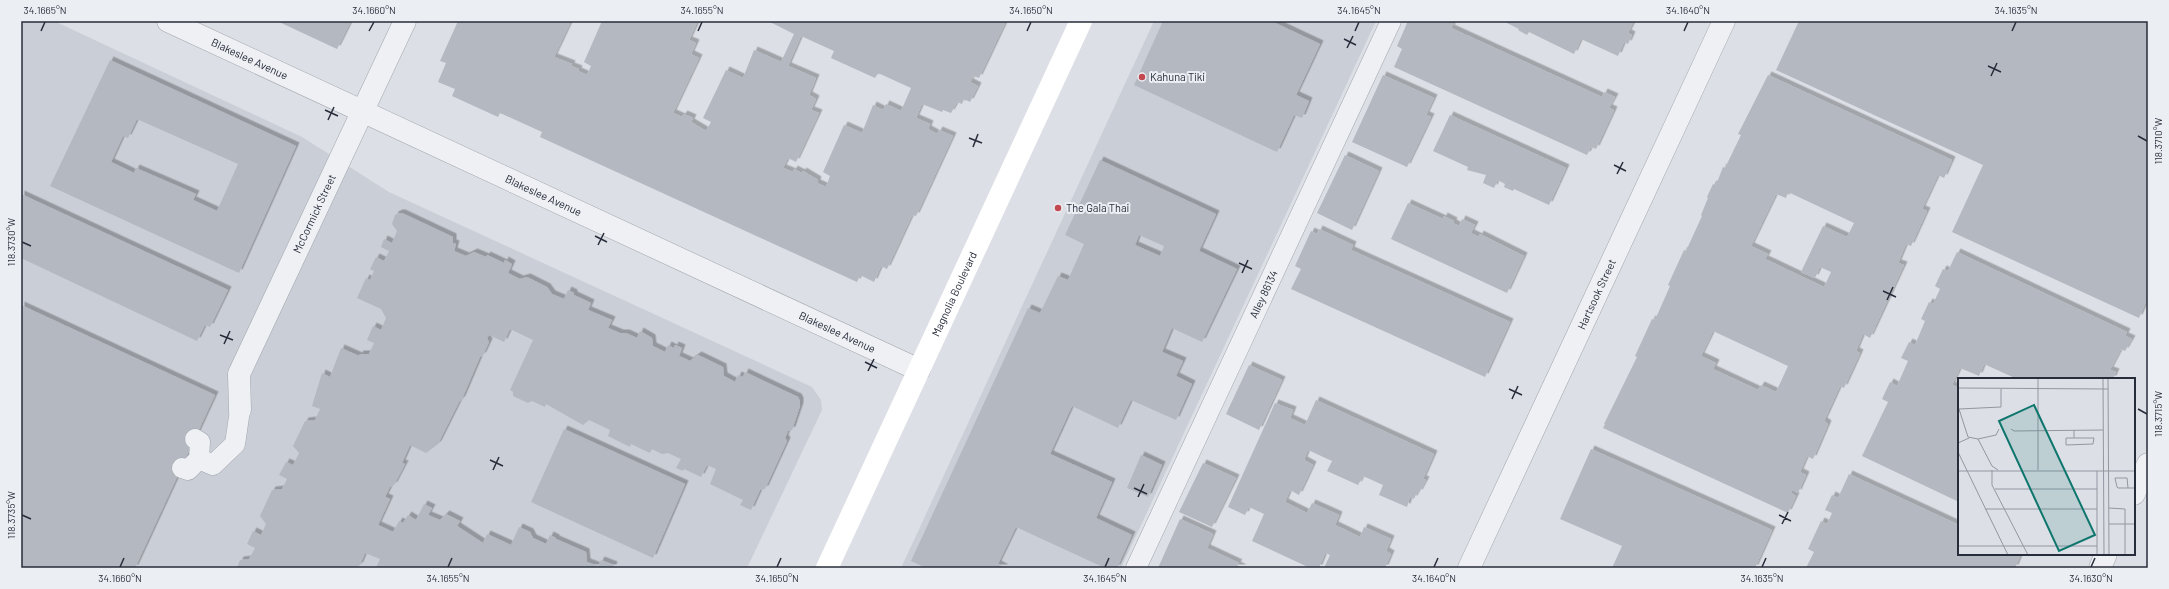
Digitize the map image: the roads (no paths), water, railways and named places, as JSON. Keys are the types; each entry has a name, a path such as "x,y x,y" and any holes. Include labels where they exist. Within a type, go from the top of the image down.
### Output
{"main road":[{"name":"Magnolia Boulevard","path":"827,568 1081,21"}],"street":[{"name":"Blakeslee Avenue","path":"168,21 919,370"},
{"name":"McCormick Street","path":"240,410 239,374 405,21"},
{"name":"Hartsook Street","path":"1469,568 1724,21"},
{"path":"2135,492 2148,464"},
{"path":"2100,568 2106,555"}],"lane":[{"name":"Alley 86134","path":"1136,568 1391,21"},
{"path":"195,439 200,442 190,464 213,465 234,444 240,410"}],"place":[{"name":"Kahuna Tiki","path":"1142,77"},
{"name":"The Gala Thai","path":"1058,208"}]}
